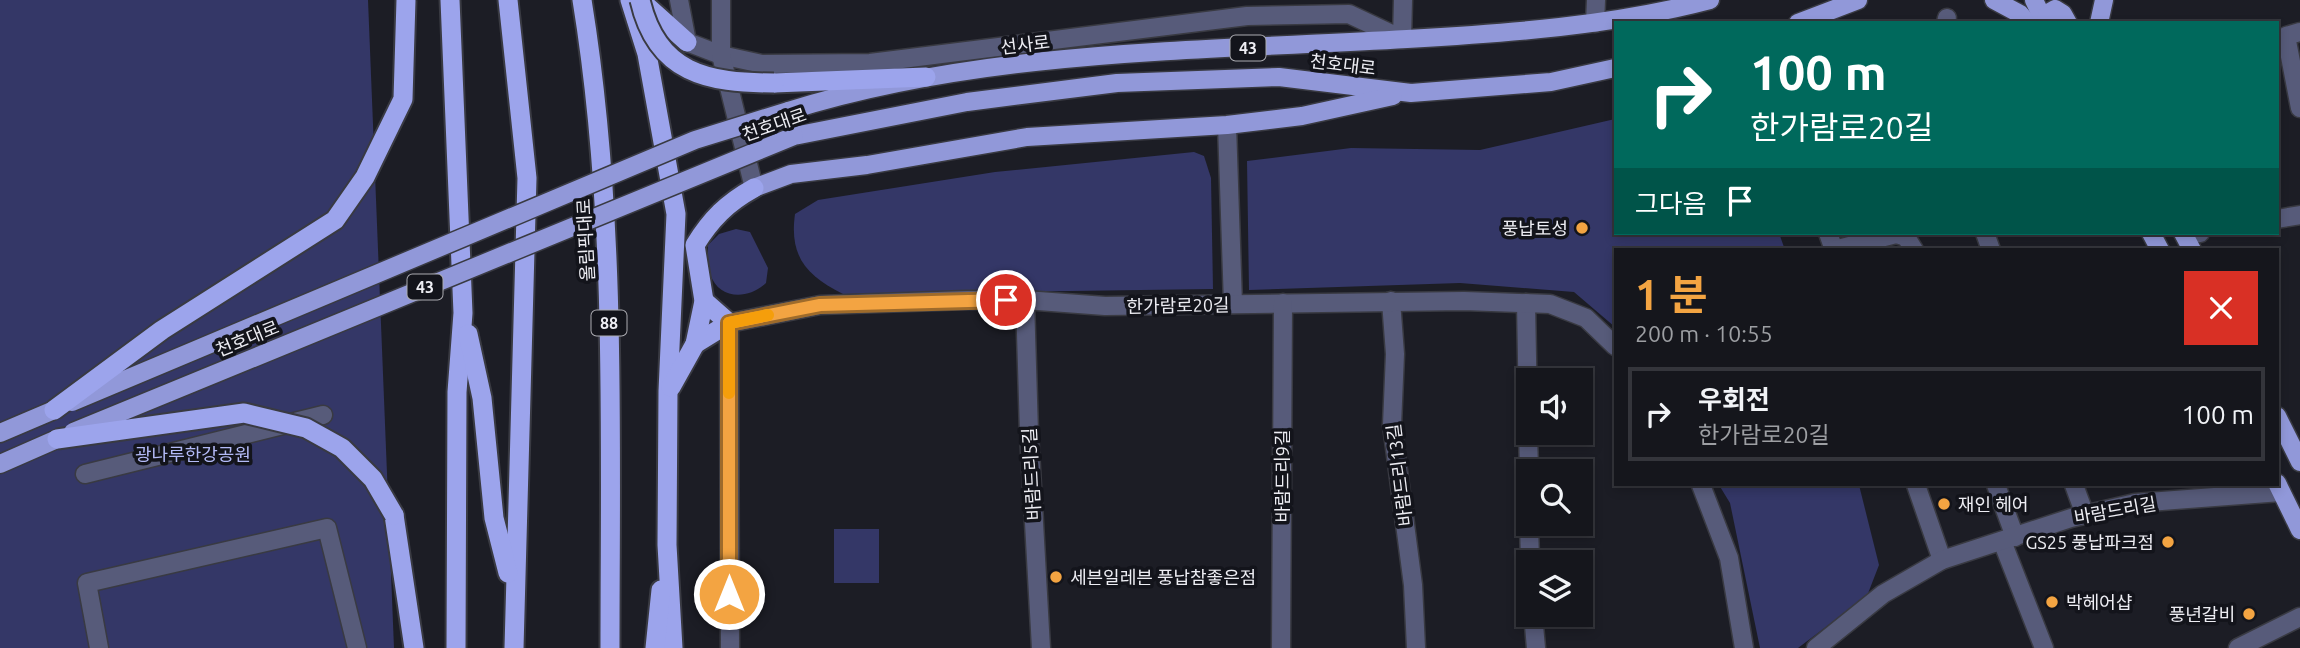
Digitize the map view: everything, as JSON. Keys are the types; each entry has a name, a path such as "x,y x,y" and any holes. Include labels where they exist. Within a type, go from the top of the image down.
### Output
{"highway":[{"path":"54,410 162,330 335,220 365,177 403,99 406,0"},
{"path":"450,0 463,313 457,392 456,648"},
{"path":"508,0 527,178 513,597 514,648"},
{"name":"올림픽대로","path":"582,0 595,80 608,248 610,648"},
{"path":"630,0 646,54 676,214 668,391 667,545 673,648"},
{"path":"640,0 687,41"},
{"path":"640,0 654,39 674,61 698,74 728,83 926,77"},
{"path":"695,245 712,218 731,201 754,188"},
{"path":"668,391 695,344 704,301 695,245 676,214"},
{"path":"695,344 729,323 704,301"},
{"path":"463,313 482,398 495,519 513,597"},
{"path":"57,439 244,413 306,428 342,449 373,479 394,515 414,648"},
{"path":"655,648 667,545"}],"main road":[{"name":"천호대로","path":"0,433 695,140 824,99 963,70 1120,56 1514,32 1595,23 1710,0"},
{"path":"1803,21 1858,0"},
{"path":"1994,0 2020,14 2026,21"},
{"path":"2034,0 2044,21"},
{"path":"2064,0 2074,21"},
{"path":"2099,21 2104,0"},
{"path":"2046,21 2048,13 2055,9 2063,14 2066,21"},
{"name":"천호대로","path":"0,464 794,136 967,102 1117,83 1279,77 1410,93 1551,82 1614,68"},
{"path":"754,188 791,174 867,165 1027,137 1227,125 1302,116 1410,93"},
{"path":"2279,420 2300,462"},
{"path":"2279,487 2300,530"}],"street":[{"path":"679,0 687,41"},
{"path":"721,0 721,55 754,188"},
{"path":"1402,39 1403,0"},
{"path":"1595,23 1596,0"},
{"name":"선사로","path":"687,41 721,55 762,64 870,64 1247,8 1349,14 1402,39"},
{"path":"2293,34 2300,108"},
{"path":"1227,125 1233,304"},
{"path":"2279,219 2300,215"},
{"path":"1841,248 1889,235"},
{"path":"1901,235 1906,237 1913,248"},
{"name":"한가람로20길","path":"729,323 820,305 1025,300 1105,306 1391,301 1526,303 1550,304 1586,318 1614,345"},
{"name":"바람드리5길","path":"1025,300 1029,433 1041,648"},
{"name":"바람드리13길","path":"1391,301 1395,354 1392,425 1413,585 1416,648"},
{"name":"바람드리9길","path":"1282,648 1283,303"},
{"path":"1526,303 1527,368"},
{"path":"729,323 730,648"},
{"path":"85,474 323,415"},
{"path":"1701,486 1729,558 1744,648"},
{"path":"1916,486 1942,560"},
{"path":"1996,486 2009,539 2044,648"},
{"path":"2074,486 2085,515"},
{"name":"바람드리길","path":"1816,648 1883,594 1942,560 2085,515 2136,503 2279,487"},
{"path":"99,648 87,583 327,528 357,648"},
{"path":"2238,648 2300,617"},
{"path":"1534,627 1536,648"}],"green space":[{"name":"광나루한강공원","path":"0,0 368,0 394,648 0,648"},
{"path":"1614,119 1614,235 1780,235 1784,248 1614,248 1614,326 1574,292 1460,283 1249,290 1247,161 1351,148 1480,150"},
{"path":"1194,152 1204,156 1211,178 1213,289 843,294 810,272 798,253 795,242 795,214 818,200 995,172"},
{"path":"736,229 750,232 768,268 766,283 759,289 735,295 720,289 714,283 708,267 708,245 719,234"},
{"path":"1720,486 1859,486 1879,565 1867,596 1798,648 1760,648 1730,503"},
{"path":"834,529 879,529 879,583 834,583"}],"slow traffic":[{"path":"729,393 729,323 768,315"}],"place":[{"name":"풍납토성","path":"1582,228"},
{"name":"재인 헤어","path":"1944,504"},
{"name":"GS25 풍납파크점","path":"2168,542"},
{"name":"세븐일레븐 풍납참좋은점","path":"1056,577"},
{"name":"박헤어샵","path":"2052,602"},
{"name":"풍년갈비","path":"2249,614"}],"route":[{"path":"729,594 729,323 820,305 1006,300"}]}
